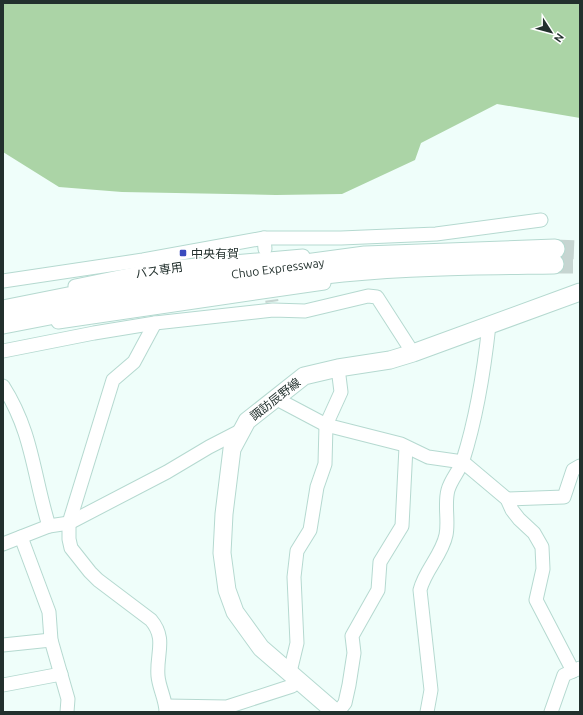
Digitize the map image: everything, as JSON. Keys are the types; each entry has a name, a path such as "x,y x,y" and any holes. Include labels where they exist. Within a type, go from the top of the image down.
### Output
{"highway":[{"name":"Chuo Expressway","path":"3,310 88,292 365,256 555,256 451,266 344,272 178,294 73,310 3,324"}],"main road":[{"name":"諏訪辰野線","path":"335,712 261,648 235,612 227,590 222,553 224,514 232,449 247,421 274,398 304,376 338,368 390,360 413,353 580,292"}],"street":[{"path":"3,281 264,243 436,234 541,220"},
{"name":"バス専用","path":"3,304 61,289 163,268 342,253 365,256"},
{"path":"3,332 336,281 344,272"},
{"path":"3,350 94,333 272,306 305,311 368,296 377,297 413,353"},
{"path":"156,323 134,362 113,380 69,523 69,539 71,548 90,572 98,580 151,620 158,628 160,647 157,665 158,678 166,709 227,707 292,686 295,676 296,643 294,577 298,551 310,530 317,487 325,464 326,425 341,392 338,368"},
{"path":"427,712 431,690 420,590 423,577 441,549 446,536 448,491 456,471 463,462 473,425 484,371 488,325"},
{"path":"3,386 14,403 23,423 35,464 49,526"},
{"path":"274,398 326,425 401,444 428,457 463,462 507,499 519,519 534,532 542,547 543,569 536,600 576,669 564,675 551,712"},
{"path":"3,544 49,526 69,523 167,472 209,447 242,430"},
{"path":"338,712 344,703 349,684 354,654 352,636 378,590 380,562 402,526 406,447"},
{"path":"507,499 564,497 573,470 580,466"},
{"path":"21,537 49,612 51,640 68,698 67,712"},
{"path":"3,645 51,640"},
{"path":"3,685 61,674"}],"green space":[{"path":"3,3 580,3 580,118 497,104 421,143 415,160 342,194 276,195 122,192 59,187 3,152"}],"tunnel":[{"path":"555,249 580,250"},
{"path":"554,264 580,264"},
{"path":"269,281 272,302"}],"place":[{"name":"中央有賀","path":"183,253"}]}
